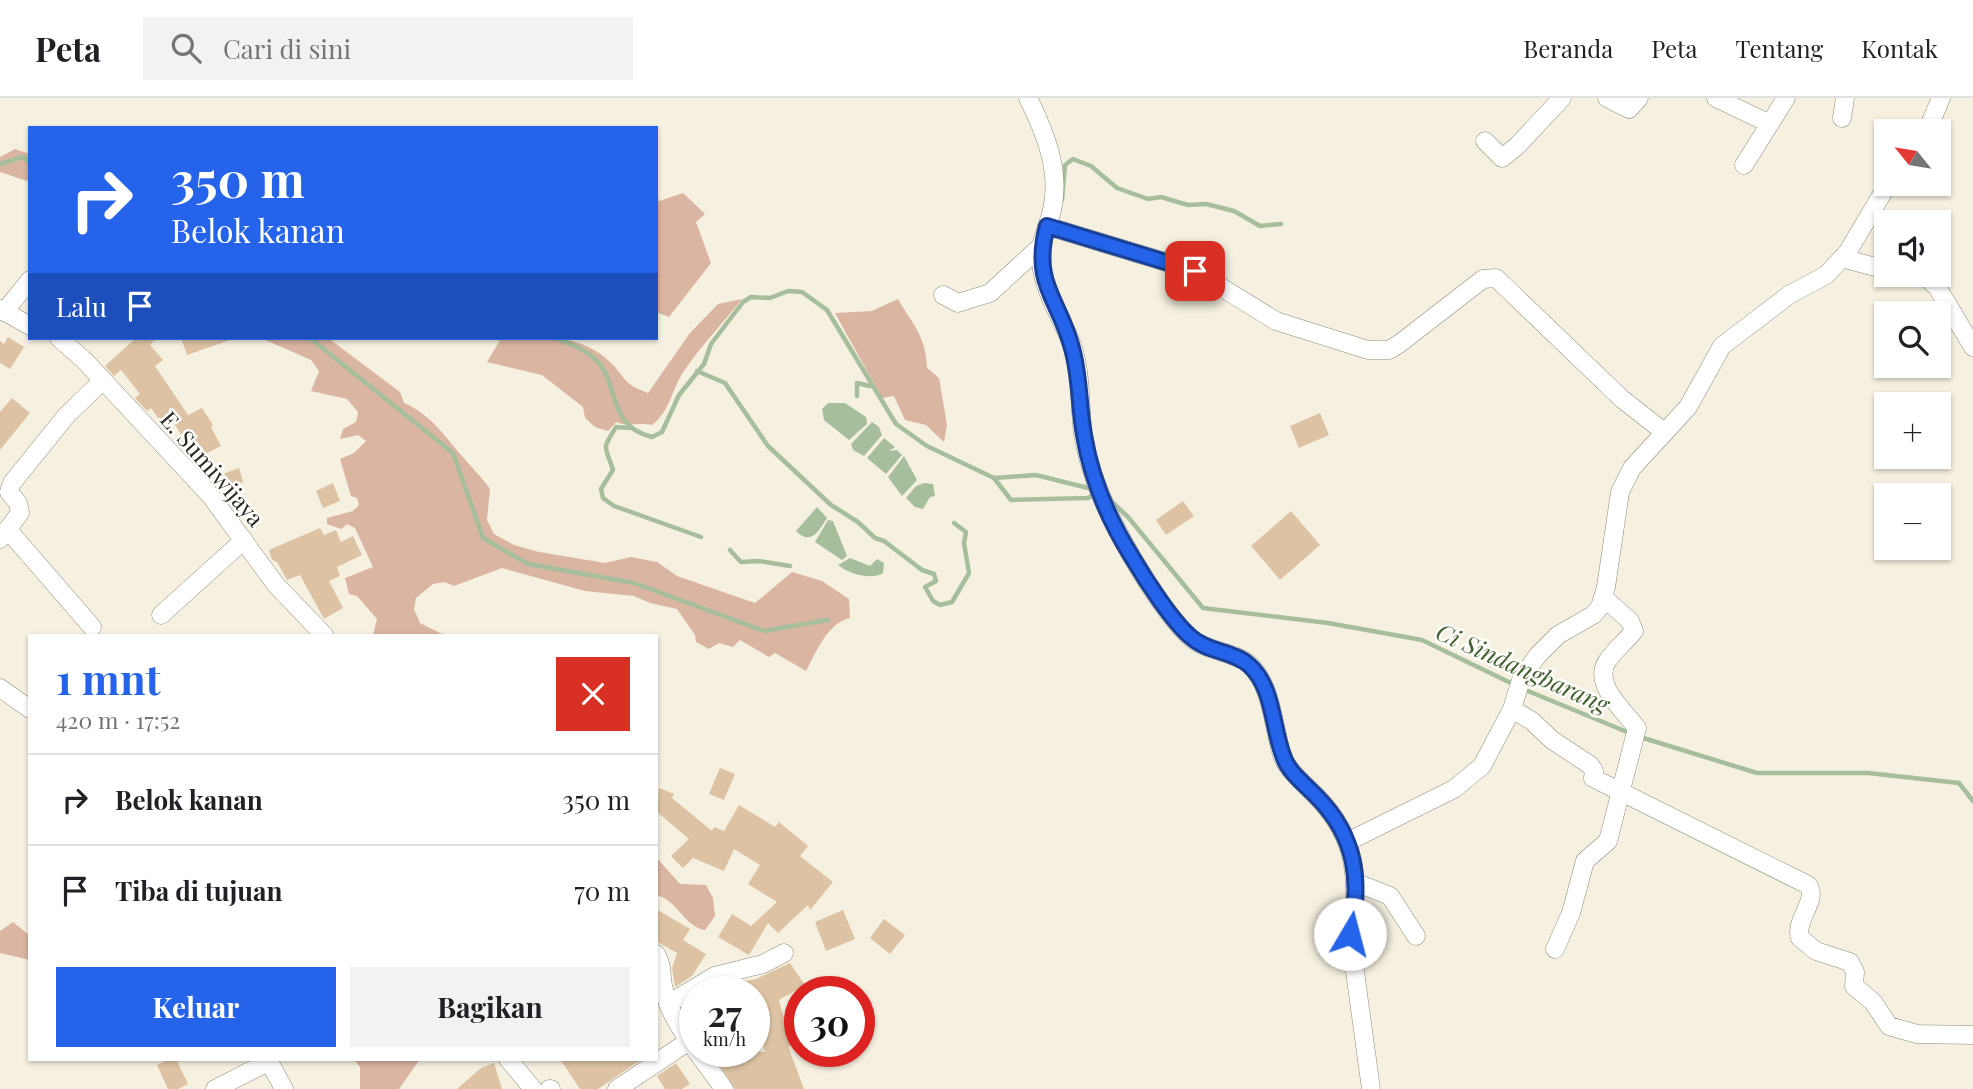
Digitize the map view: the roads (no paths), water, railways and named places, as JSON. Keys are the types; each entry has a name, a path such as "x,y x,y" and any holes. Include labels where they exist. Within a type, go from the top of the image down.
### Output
{"street":[{"path":"1028,98 1046,138 1052,163 1052,207 1041,246 1044,275 1072,345 1080,379 1083,433 1092,470 1107,511 1151,587 1192,638 1248,664 1261,680 1284,760 1324,804 1349,841 1355,881 1354,914 1350,934 1371,1089"},
{"path":"1485,141 1502,158 1517,146 1560,98"},
{"path":"1608,98 1627,109 1634,106 1639,98"},
{"path":"1716,98 1770,124"},
{"path":"1744,165 1786,98"},
{"path":"1842,118 1845,98"},
{"path":"1932,119 1941,98"},
{"path":"1349,841 1464,783 1482,766 1513,703 1522,677 1549,643 1593,615 1604,598 1620,492 1632,468 1663,431 1688,407 1722,346 1789,295 1826,275 1854,244 1881,196"},
{"path":"1047,226 1195,271 1276,321 1368,350 1389,350 1483,279 1496,278 1622,399 1663,431"},
{"path":"943,295 958,303 990,293 1041,246"},
{"path":"1842,258 1874,267"},
{"path":"28,282 2,311 28,325"},
{"path":"1937,287 1973,347"},
{"name":"E. Sumiwijaya","path":"62,340 72,347 210,495 276,585 320,634"},
{"path":"92,627 4,535 20,513 18,503 9,492 12,483 66,416 102,381"},
{"path":"161,615 244,540"},
{"path":"1555,949 1572,912 1585,862 1608,841 1637,727 1604,686 1607,661 1634,631 1630,621 1604,598"},
{"path":"0,688 28,708"},
{"path":"1513,703 1552,740 1590,765 1594,771 1593,778 1808,885 1811,896 1798,926 1800,938 1816,951 1850,962 1855,972 1854,986 1873,1002 1889,1026 1917,1034 1973,1035"},
{"path":"1355,881 1390,896 1416,936"},
{"path":"668,1004 715,976 763,964 785,953"},
{"path":"658,958 663,968 663,986 668,1004 679,1022"},
{"path":"617,1089 679,1055"},
{"path":"510,1061 533,1089"},
{"path":"215,1089 263,1063 284,1089"},
{"path":"708,1067 724,1089"}],"waterway":[{"path":"0,164 22,157 28,161"},
{"path":"1062,200 1065,165 1073,159 1091,166 1117,188 1148,199 1161,197 1188,205 1206,204 1234,211 1260,226 1281,224"},
{"path":"560,340 594,358 602,367 620,413 627,423 652,437 662,432 679,395 704,364 711,344 743,302 751,297 770,298 788,291 802,292 827,310 896,424 927,446 994,478 1011,500 1088,498 1096,493"},
{"path":"312,340 453,453 483,538 528,564 634,583 764,631 828,620"},
{"path":"697,371 725,383 768,446 831,505 922,570 934,574 936,581 925,587 933,601 940,605 952,602 969,573 964,543 966,532 954,523"},
{"path":"857,396 857,383 870,386"},
{"path":"631,428 616,427 606,444 613,470 601,489 603,498 614,506 701,537"},
{"path":"994,478 1036,475 1092,489"},
{"name":"Ci Sindangbarang","path":"1111,501 1128,517 1203,608 1328,623 1422,640 1515,685"},
{"path":"730,550 741,562 759,561 790,566"},
{"name":"Ci Sindangbarang","path":"1523,689 1632,734"},
{"name":"Ci Sindangbarang","path":"1640,737 1757,773 1868,773 1959,783 1973,801"}]}
